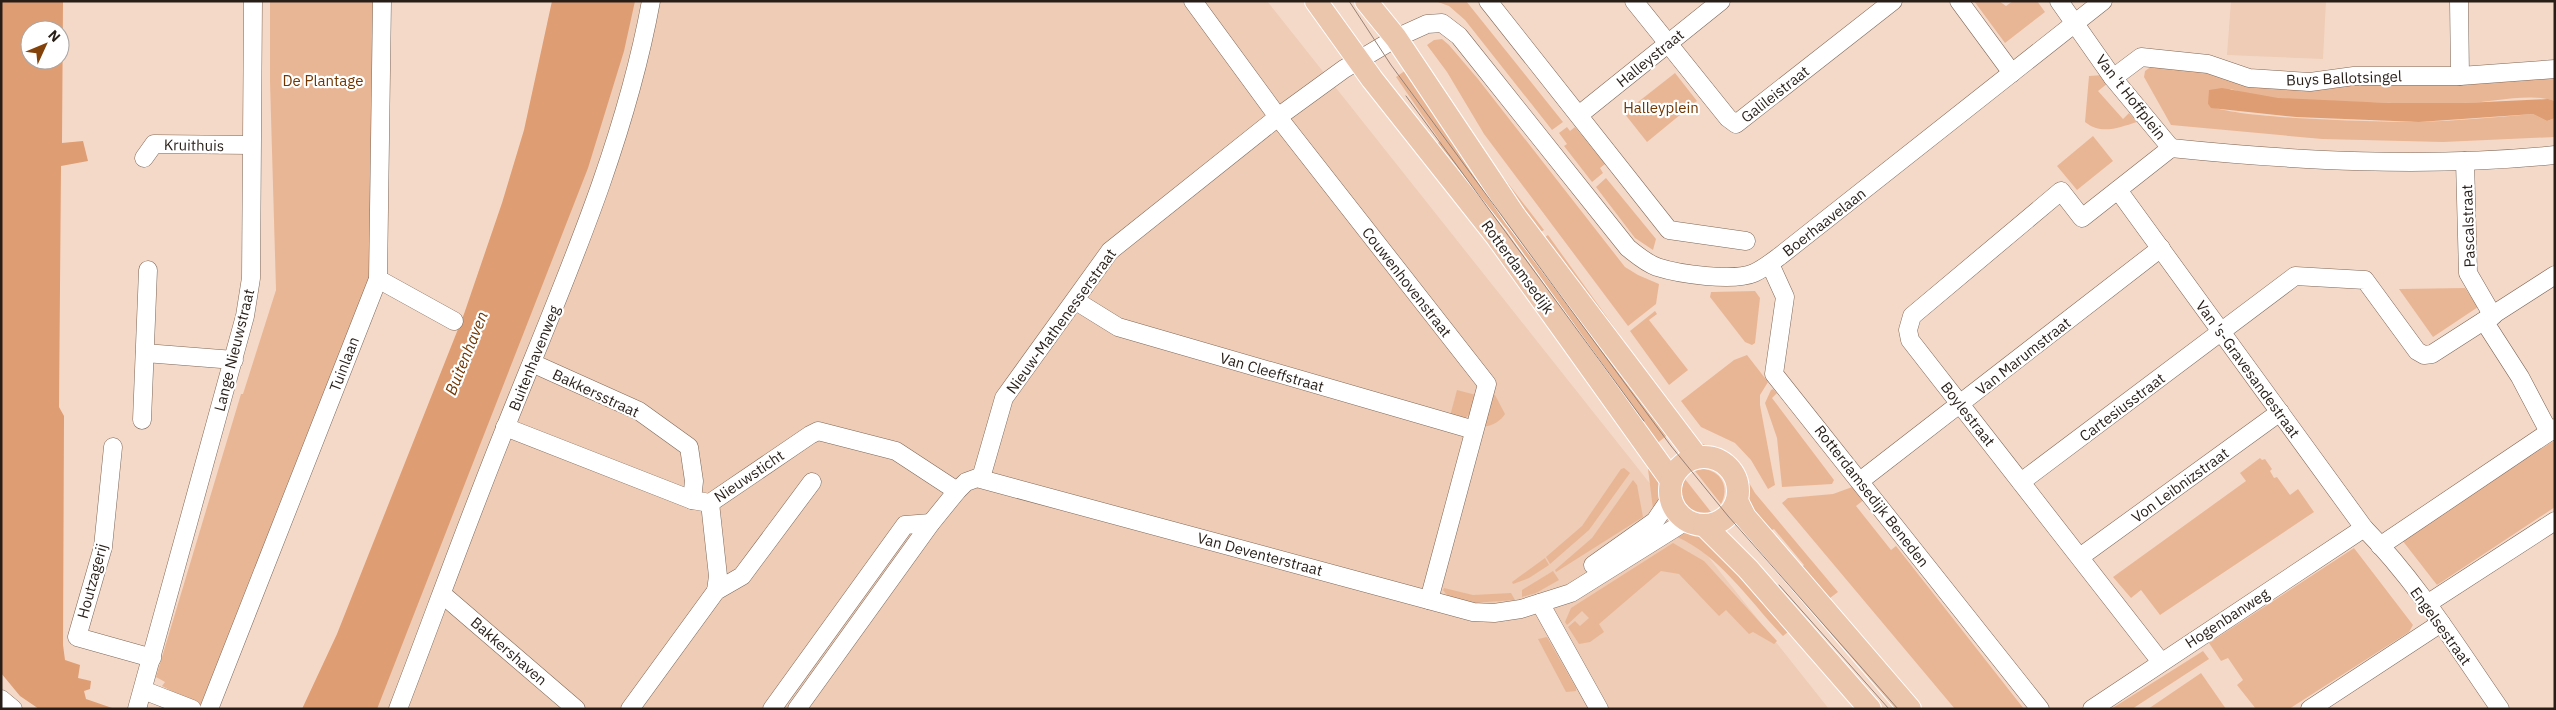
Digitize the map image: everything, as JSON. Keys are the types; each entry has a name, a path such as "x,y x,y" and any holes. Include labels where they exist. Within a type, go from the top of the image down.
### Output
{"main road":[{"name":"Rotterdamsedijk","path":"1316,1 1358,60 1497,237 1670,490"},
{"name":"Rotterdamsedijk","path":"1366,1 1396,38 1515,216 1697,457"},
{"path":"1870,709 1748,569 1695,523 1673,508 1670,490 1681,465 1697,457 1714,458 1729,468 1737,483 1737,501 1744,517 1824,607 1910,709"},
{"path":"1695,523 1713,524 1728,516 1737,501"}],"street":[{"name":"Lange Nieuwstraat","path":"137,709 245,316 251,278 253,1"},
{"name":"Tuinlaan","path":"209,709 378,279 382,1"},
{"name":"Buitenhavenweg","path":"398,709 505,427 592,208 619,126 651,1"},
{"name":"Couwenhovenstraat","path":"1193,1 1278,118 1487,384 1429,600"},
{"path":"1488,1 1669,230 1746,241"},
{"name":"Galileistraat","path":"1634,1 1728,118 1736,124 1893,1"},
{"name":"Halleystraat","path":"1579,115 1722,1"},
{"path":"1959,1 2012,73"},
{"name":"Van 't Hoffplein","path":"2059,1 2076,23 2112,78 2171,148 2082,218 2061,191"},
{"name":"Boerhaavelaan","path":"1396,38 1427,24 1442,23 1452,29 1628,248 1650,264 1684,272 1736,277 1754,273 1770,264 2103,1"},
{"path":"2460,1 2460,76"},
{"path":"1358,60 1396,38"},
{"name":"Buys Ballotsingel","path":"2112,78 2141,57 2208,64 2249,78 2310,82 2354,76 2460,76 2555,69"},
{"name":"Nieuw-Mathenesserstraat","path":"981,478 1004,398 1076,301 1110,251 1278,118 1358,60"},
{"name":"Kruithuis","path":"144,158 154,144 251,145"},
{"path":"2171,148 2343,160 2465,161 2555,155"},
{"name":"Pascalstraat","path":"2465,161 2468,273 2488,318 2552,430"},
{"name":"Van 's-Gravesandestraat","path":"2118,190 2364,528 2380,546"},
{"name":"Boylestraat","path":"2061,191 1912,316 1908,330 1910,340 2161,662"},
{"name":"Van Marumstraat","path":"1860,481 2161,248"},
{"name":"Rotterdamsedijk Beneden","path":"1770,264 1785,297 1774,374 2040,709"},
{"path":"142,420 148,270"},
{"path":"2488,318 2555,275"},
{"name":"Cartesiusstraat","path":"2021,482 2295,276 2365,280 2417,351 2424,355 2432,354 2488,318"},
{"path":"378,279 454,321"},
{"name":"Van Cleeffstraat","path":"1076,301 1118,327 1474,430"},
{"path":"145,353 234,360"},
{"name":"Bakkersstraat","path":"532,363 639,411 689,447 694,481 692,500"},
{"name":"Von Leibnizstraat","path":"2080,557 2280,412"},
{"name":"Nieuwsticht","path":"505,427 692,500 710,503 818,431 896,451 957,491"},
{"path":"2380,546 2552,430"},
{"name":"Houtzagerij","path":"113,447 103,547 77,637 152,658"},
{"path":"797,709 957,491 966,482 981,478"},
{"name":"Van Deventerstraat","path":"981,478 1474,612 1494,613 1540,603 1571,593 1695,523"},
{"path":"630,709 716,590 742,576 812,482"},
{"name":"Van Deventerstraat","path":"1540,603 1655,521 1670,490"},
{"path":"710,503 718,576 716,590"},
{"path":"2427,604 2555,521"},
{"path":"772,709 905,525 931,524"},
{"name":"Hogenbanweg","path":"2092,709 2364,528"},
{"name":"Engelsestraat","path":"2380,546 2441,623 2500,709"},
{"name":"Bakkershaven","path":"442,594 576,709"},
{"path":"1540,603 1598,709"},
{"path":"2310,709 2441,623"},
{"path":"143,690 192,709"},
{"path":"1,699 13,709"}],"shaded area":[{"path":"591,1 1267,1 1829,709 342,709"},
{"path":"2231,1 2326,1 2323,59 2227,55"}],"green space":[{"name":"De Plantage","path":"270,1 376,1 376,274 200,706 162,686 165,682 156,677 241,394 243,394 276,290 270,82"},
{"path":"1435,1 1466,1 1563,122 1552,130 1465,20 1449,6"},
{"path":"1974,1 1999,1 2006,6 2013,1 2037,1 2045,12 2005,43"},
{"path":"1442,39 1478,79 1625,267 1659,284 1656,304 1628,326 1484,134 1447,72 1427,45 1434,40"},
{"path":"1423,58 1477,143 1544,230 1541,232 1418,62"},
{"path":"2152,66 2300,73 2555,74 2555,101 2534,98 2474,103 2382,103 2295,100 2256,96 2231,89 2208,104 2220,109 2243,113 2308,119 2419,122 2533,114 2547,121 2555,118 2555,137 2443,142 2322,139 2171,125 2144,77 2145,71"},
{"path":"1406,70 1671,432 1655,445 1435,146 1440,141 1396,77"},
{"name":"Halleyplein","path":"1675,73 1697,101 1647,142 1624,113"},
{"path":"2103,75 2108,83 2098,91 2123,119 2129,113 2137,122 2116,128 2103,129 2091,126 2085,122 2089,76"},
{"path":"1567,127 1570,131 1575,127 1605,164 1600,168 1603,173 1592,182 1564,146 1567,144 1559,133"},
{"path":"2093,136 2113,161 2077,190 2057,166"},
{"path":"1606,178 1656,239 1653,250 1635,238 1596,187"},
{"path":"1548,235 1652,380 1545,237"},
{"path":"2465,288 2478,307 2433,337 2399,289"},
{"path":"1755,291 1760,298 1755,343 1752,345 1745,342 1710,297 1711,292"},
{"path":"1655,311 1657,314 1649,320 1688,370 1669,385 1630,331"},
{"path":"1747,355 1768,382 1760,395 1760,405 1775,485 1768,489 1751,460 1735,443 1701,427 1681,401 1734,360"},
{"path":"1773,389 1777,393 1772,398 1834,480 1832,484 1782,487 1777,438 1765,403"},
{"path":"1457,390 1476,395 1470,414 1465,418 1450,416"},
{"path":"1490,393 1495,395 1505,414 1495,423 1481,426"},
{"path":"2555,440 2555,507 2437,585 2402,540"},
{"path":"1698,442 1727,454 1737,462 1755,493 1838,592 1826,601 1802,567 1804,565 1774,529 1770,531 1744,498 1743,482 1733,464 1723,456 1700,448"},
{"path":"2260,458 2262,460 2265,459 2272,469 2270,471 2274,478 2277,477 2290,495 2298,489 2314,512 2160,615 2141,590 2131,598 2113,577 2246,481 2240,473"},
{"path":"1653,464 1662,487 1662,493 1658,504 1653,509 1648,469"},
{"path":"1624,468 1630,473 1589,530 1550,564 1546,557 1582,526 1621,469"},
{"path":"1709,470 1722,480 1724,498 1721,504 1695,471"},
{"path":"1685,479 1711,512 1703,513 1691,509 1686,504 1682,493"},
{"path":"1633,480 1637,485 1643,517 1556,572 1555,570 1592,538"},
{"path":"1855,486 1865,499 1856,506 1891,550 1896,546 2024,709 1955,709 1782,503 1788,498 1833,494"},
{"path":"1686,533 1700,534 1793,628 1783,636 1733,579 1707,555 1677,537"},
{"path":"1673,543 1704,561 1777,641 1774,644 1753,632 1749,634 1726,610 1719,616 1679,574 1661,571 1599,624 1604,632 1590,642 1579,644 1568,627 1575,621 1580,626 1589,618 1582,611 1567,625 1565,622 1571,608"},
{"path":"2354,548 2413,625 2409,632 2289,709 2256,709 2237,685 2243,680 2228,658 2221,661 2209,643"},
{"path":"1545,558 1549,565 1529,578 1513,584 1512,582"},
{"path":"1553,571 1559,580 1536,593 1522,597 1522,590"},
{"path":"1444,588 1473,595 1511,593 1515,600 1472,603 1449,598 1443,590"},
{"path":"1547,637 1576,691 1566,692 1538,639"},
{"path":"2203,651 2209,659 2132,709 2111,709"},
{"path":"2201,673 2226,709 2148,709"}],"water":[{"path":"1,1 63,1 63,20 20,20 20,70 63,70 62,143 83,141 88,161 61,166 59,407 64,416 63,645 65,660 80,665 78,678 91,681 90,689 84,691 86,699 115,709 39,709 20,696 1,673"},
{"name":"Buitenhaven","path":"552,1 635,1 624,51 588,168 377,709 302,709 337,634 464,314 502,203 524,130"},
{"path":"2222,88 2278,98 2389,103 2465,103 2548,99 2555,101 2555,118 2547,121 2533,114 2419,122 2296,117 2211,108 2208,104 2209,90"}],"tram line":[{"path":"1349,1 1391,65 1671,446 1728,516 1898,709"},
{"path":"1406,96 1644,421"},
{"path":"1779,585 1889,709"}]}
